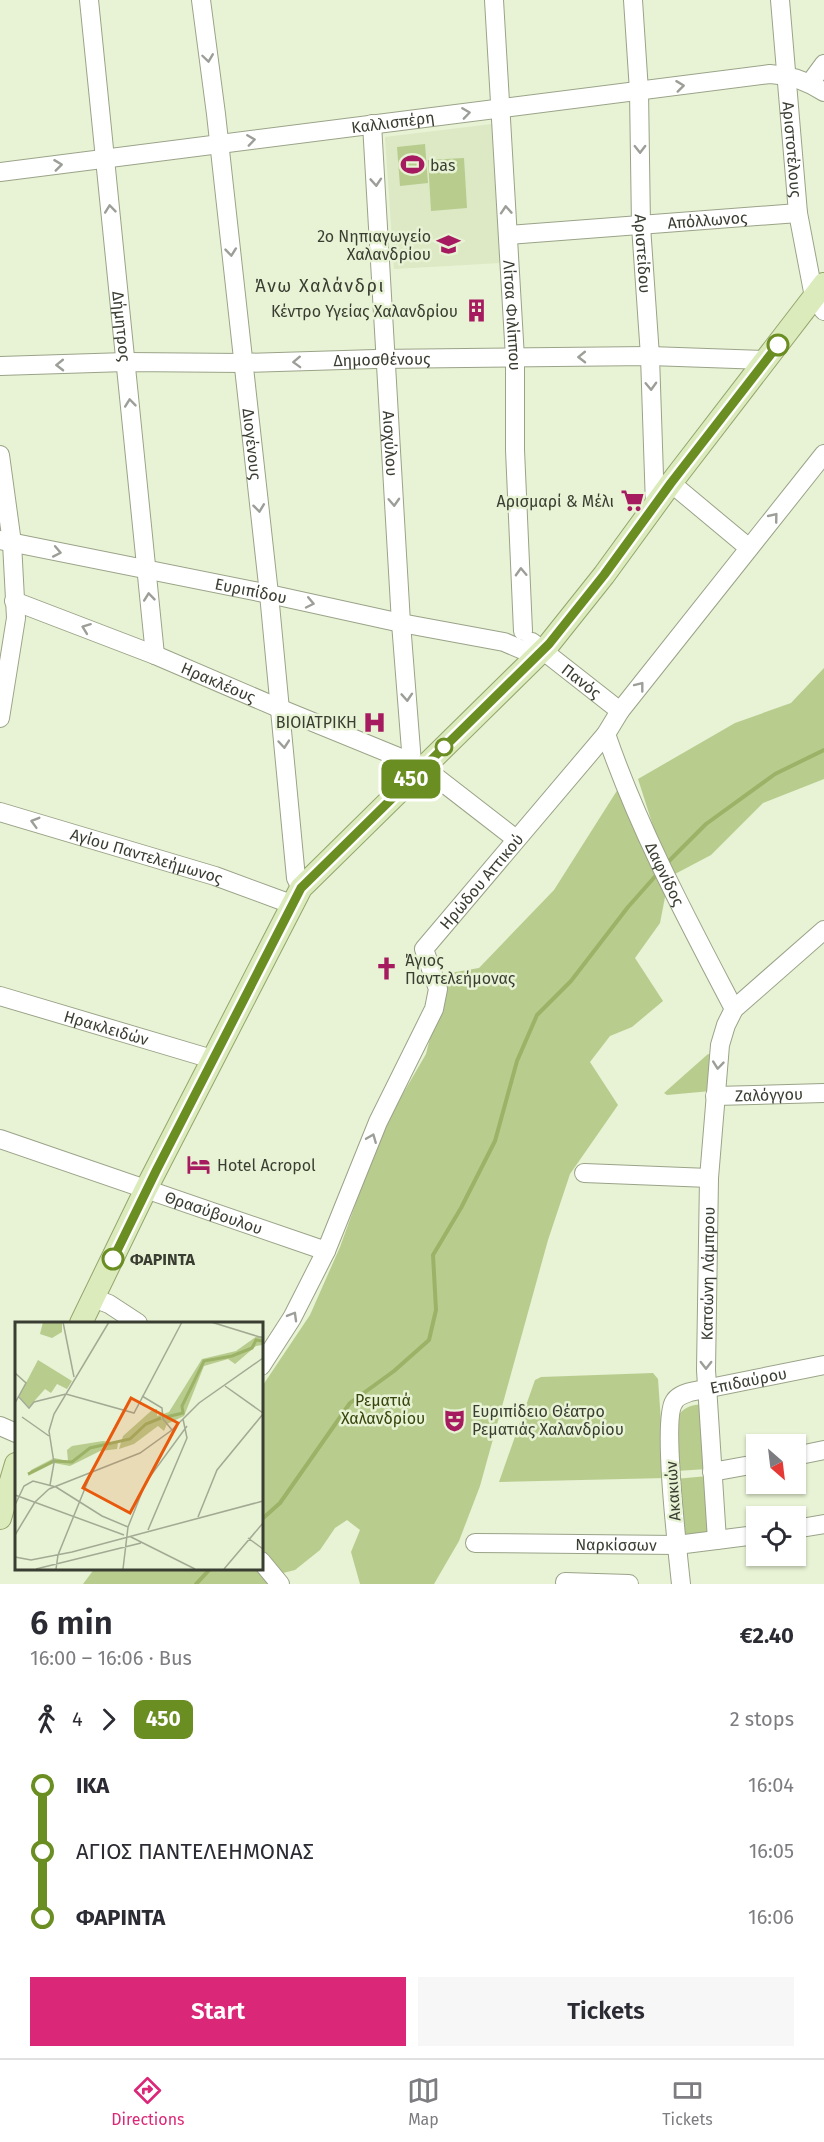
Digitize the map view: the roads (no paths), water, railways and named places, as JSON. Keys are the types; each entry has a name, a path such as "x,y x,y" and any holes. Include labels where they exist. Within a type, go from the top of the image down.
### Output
{"main road":[{"path":"81,1322 146,1189 296,896 418,765 540,654 604,575 671,483 766,360 821,298"},
{"path":"0,1518 15,1467"}],"street":[{"name":"Δήμητρος","path":"89,0 155,655"},
{"name":"Διογένους","path":"201,0 269,594 296,896"},
{"name":"Λίτσα Φιλίππου","path":"494,0 515,358 515,450 523,631"},
{"name":"Αριστείδου","path":"633,0 639,91 641,226 650,356 655,506"},
{"name":"Αριστοτέλους","path":"780,0 798,213 821,298"},
{"path":"787,75 817,87 824,64"},
{"name":"Καλλισπέρη","path":"0,172 770,74 787,75"},
{"name":"Αισχύλου","path":"372,124 401,623 418,765"},
{"name":"Απόλλωνος","path":"508,236 798,213"},
{"name":"Δημοσθένους","path":"0,366 126,362 243,363 650,356 766,360"},
{"name":"Ηρώδου Αττικού","path":"262,1364 292,1318 326,1251 378,1122 434,1009 438,989 424,949 606,734 620,711 824,454"},
{"path":"0,455 6,542 16,618 0,718"},
{"path":"671,483 749,548"},
{"name":"Ευριπίδου","path":"6,542 504,642 540,654"},
{"name":"Ηρακλέους","path":"14,601 155,655 281,710 418,765 516,839"},
{"path":"504,642 520,636 523,631 540,654"},
{"name":"Πανός","path":"540,654 620,711"},
{"name":"Δαφνίδος","path":"606,734 622,780 655,857 734,1009"},
{"name":"Αγίου Παντελεήμωνος","path":"0,812 204,872 296,896"},
{"path":"734,1009 824,930"},
{"name":"Ηρακλειδών","path":"0,996 212,1059"},
{"name":"Κατσώνη Λάμπρου","path":"717,1540 706,1389 709,1178 720,1045 734,1009"},
{"name":"Ζαλόγγου","path":"715,1096 824,1093"},
{"name":"Θρασύβουλου","path":"0,1139 326,1251"},
{"path":"584,1173 709,1178"},
{"path":"93,1298 109,1304 136,1322"},
{"name":"Επιδαύρου","path":"676,1399 690,1392 824,1365"},
{"name":"Ακακιών","path":"676,1399 670,1418 672,1476 681,1584"},
{"path":"0,1426 15,1433"},
{"path":"806,1454 824,1450"},
{"path":"712,1472 746,1466"},
{"path":"806,1527 824,1524"},
{"name":"Ναρκίσσων","path":"475,1543 677,1545 746,1536"},
{"path":"262,1562 280,1584"},
{"path":"565,1582 629,1584"}],"waterway":[{"path":"666,864 706,824 775,774 824,750"},
{"path":"262,1519 280,1503 350,1403 394,1371 429,1340 436,1310 433,1255 461,1208 495,1141 517,1061 537,1015 571,981 628,907 659,872"},
{"path":"196,1584 210,1569"}],"place":[{"name":"bas","path":"412,165"},
{"name":"2ο Νηπιαγωγείο Χαλανδρίου","path":"449,245"},
{"name":"Κέντρο Υγείας Χαλανδρίου","path":"476,311"},
{"name":"Αρισμαρί & Μέλι","path":"632,501"},
{"name":"ΒΙΟΙΑΤΡΙΚΗ","path":"375,722"},
{"name":"Άγιος Παντελεήμονας","path":"387,969"},
{"name":"Hotel Acropol","path":"199,1165"},
{"name":"ΦΑΡΙΝΤΑ","path":"113,1259"},
{"name":"Ευριπίδειο Θέατρο Ρεματιάς Χαλανδρίου","path":"454,1420"}],"district":[{"name":"Άνω Χαλάνδρι","path":"320,286"}],"park label":[{"name":"Ρεματιά Χαλανδρίου","path":"383,1409"}]}
